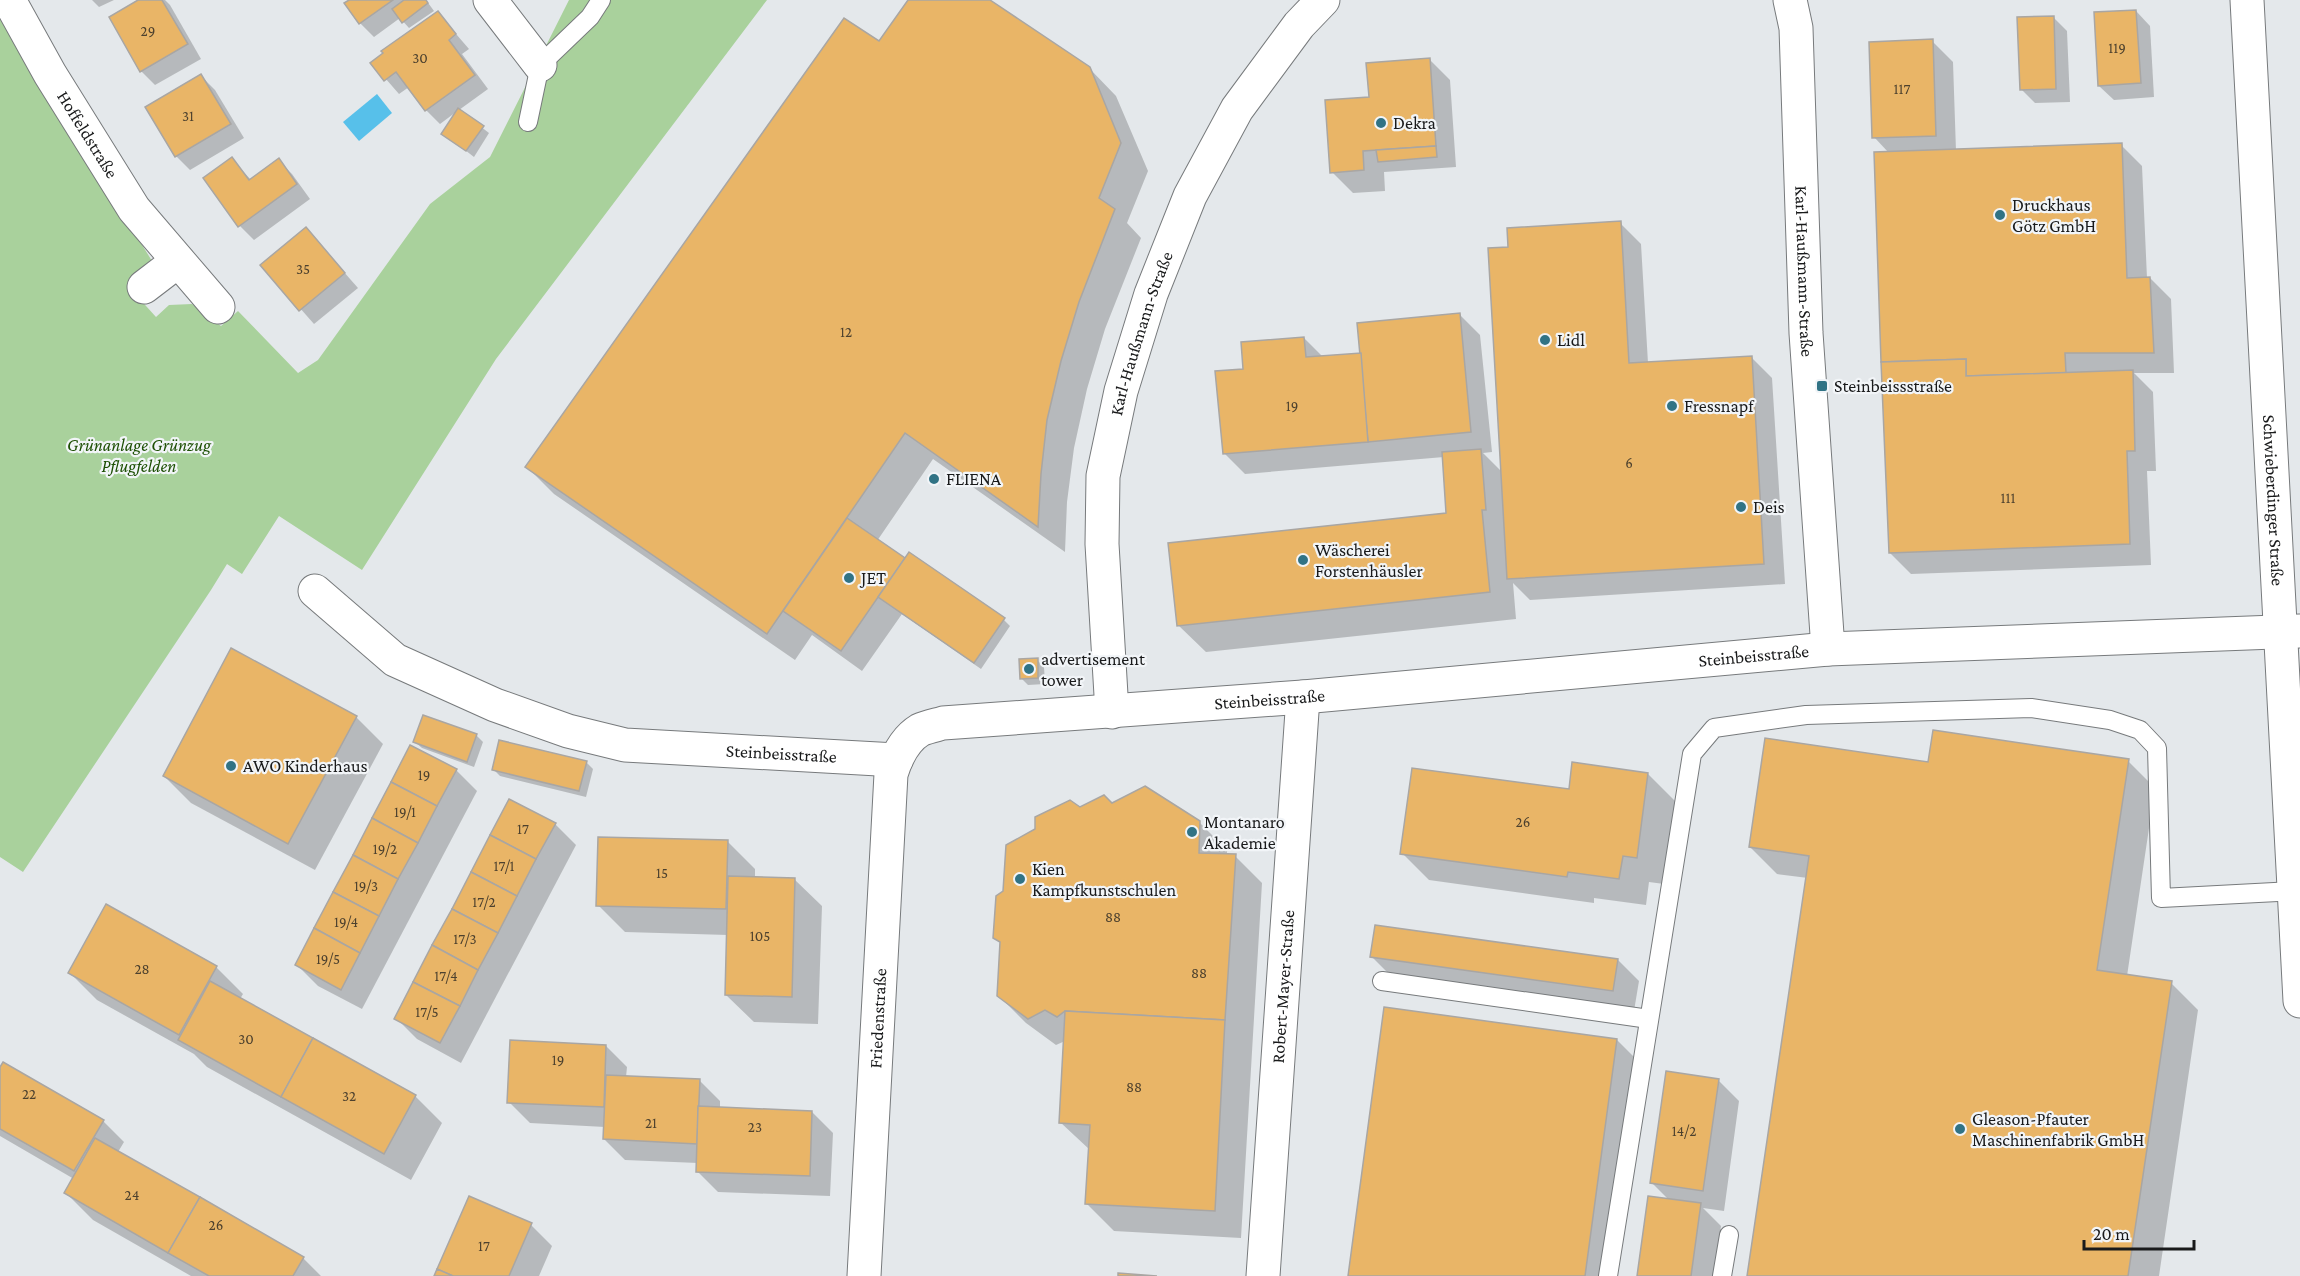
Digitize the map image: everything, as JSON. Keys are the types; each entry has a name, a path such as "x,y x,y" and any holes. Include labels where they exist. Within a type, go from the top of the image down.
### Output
{"street":[{"name":"Hoffeldstraße","path":"9,0 50,74 134,209 218,307"},
{"path":"490,0 540,65"},
{"name":"Karl-Haußmann-Straße","path":"1112,712 1102,544 1103,476 1121,391 1151,294 1190,196 1237,109 1299,25 1323,0"},
{"name":"Karl-Haußmann-Straße","path":"1790,0 1796,28 1806,333 1828,649"},
{"name":"Schwieberdinger Straße","path":"2247,0 2290,632 2295,891 2300,1001"},
{"path":"144,288 178,261"},
{"name":"Steinbeisstraße","path":"315,591 395,660 495,705 567,731 625,745 896,760 905,745 920,730 943,723 1303,697 1828,649 2290,632"},
{"name":"Robert-Mayer-Straße","path":"1263,1276 1303,697"},
{"name":"Friedenstraße","path":"864,1276 886,841 891,774 896,760"}],"lane":[{"path":"528,122 540,65 590,17 602,0"},
{"path":"1608,1276 1692,754 1714,728 1806,715 2031,708 2110,720 2140,730 2157,748 2161,898 2295,891"},
{"path":"1382,981 1649,1019"},
{"path":"1722,1276 1729,1234"}],"green space":[{"name":"Grünanlage Grünzug Pflugfelden","path":"569,0 767,0 496,359 362,570 279,516 242,574 227,564 23,872 0,857 0,15 152,261 127,285 156,317 169,305 192,304 221,326 238,311 298,373 318,360 430,204 490,157"}],"water":[{"path":"377,94 392,113 359,141 343,122"}],"building":[{"path":"138,0 162,0 188,44 140,72 109,17"},
{"path":"349,0 393,0 359,24 344,3"},
{"path":"404,0 426,0 428,3 402,23 392,9"},
{"path":"908,0 990,0 1090,67 1121,143 1099,198 1115,209 1079,302 1061,361 1047,420 1038,527 905,433 767,634 525,467 844,18 879,41"},
{"path":"2136,10 2141,83 2098,86 2094,12"},
{"path":"438,11 456,34 449,40 475,75 425,111 396,72 384,81 370,63 383,53 381,51"},
{"path":"2054,16 2056,89 2020,90 2017,17"},
{"path":"1933,39 1936,136 1872,138 1869,42"},
{"name":"Dekra","path":"1430,58 1436,146 1363,151 1364,170 1330,173 1325,100 1369,97 1366,63"},
{"path":"201,74 231,124 175,157 145,107"},
{"path":"458,108 484,126 466,151 441,134"},
{"name":"Druckhaus Götz GmbH","path":"2122,143 2127,278 2150,277 2154,353 2065,353 2066,373 1966,376 1966,359 1881,362 1874,152"},
{"path":"1436,146 1437,157 1378,162 1376,150"},
{"path":"232,157 249,180 279,158 297,184 238,227 203,178"},
{"path":"1621,221 1629,363 1752,356 1764,564 1507,579 1488,248 1508,247 1507,228"},
{"path":"306,227 345,273 299,311 260,265"},
{"path":"1460,313 1471,432 1368,442 1357,323"},
{"path":"1304,337 1306,357 1361,353 1368,442 1223,454 1215,371 1243,369 1241,342"},
{"path":"1966,359 1966,376 2133,370 2135,451 2127,451 2130,544 1889,553 1881,362"},
{"path":"1481,449 1486,510 1482,510 1490,592 1177,626 1168,543 1446,513 1442,452"},
{"name":"JET","path":"847,518 905,558 841,651 783,611"},
{"path":"909,552 1005,618 974,663 878,597"},
{"path":"231,648 357,716 288,844 163,776"},
{"name":"advertisement tower","path":"1038,658 1038,678 1020,679 1019,659"},
{"path":"423,715 477,734 467,762 413,742"},
{"name":"Gleason-Pfauter Maschinenfabrik GmbH","path":"1933,730 2129,759 2097,970 2172,981 2128,1276 1747,1276 1809,856 1749,847 1765,738 1928,762"},
{"path":"499,740 587,761 579,791 492,770"},
{"path":"410,745 457,769 437,806 391,782"},
{"path":"1572,762 1648,773 1637,858 1623,856 1619,879 1568,872 1567,877 1400,854 1412,768 1569,789"},
{"path":"391,782 437,806 418,843 372,818"},
{"path":"1145,786 1200,821 1199,853 1236,854 1225,1020 1065,1011 1057,1017 1045,1010 1028,1019 997,996 1000,942 993,938 996,896 1003,891 1006,845 1035,829 1035,817 1070,800 1080,807 1104,795 1112,803"},
{"path":"509,799 556,823 536,859 490,835"},
{"path":"372,818 418,843 398,879 353,855"},
{"path":"490,835 536,859 517,896 471,872"},
{"path":"598,837 728,840 726,909 596,906"},
{"path":"353,855 398,879 379,916 333,892"},
{"path":"471,872 517,896 498,933 452,909"},
{"path":"728,876 795,878 792,997 725,995"},
{"path":"333,892 379,916 360,953 314,928"},
{"path":"106,904 217,966 179,1035 68,973"},
{"path":"452,909 498,933 478,970 432,945"},
{"path":"1375,925 1618,959 1613,991 1370,957"},
{"path":"314,928 360,953 341,990 295,965"},
{"path":"432,945 478,970 460,1006 413,982"},
{"path":"210,981 313,1038 281,1097 178,1040"},
{"path":"413,982 460,1006 440,1043 394,1019"},
{"path":"1384,1007 1617,1039 1585,1276 1348,1276"},
{"path":"1065,1011 1225,1020 1215,1211 1085,1204 1090,1125 1059,1123"},
{"path":"313,1038 416,1095 384,1154 281,1097"},
{"path":"510,1040 606,1045 604,1107 507,1103"},
{"path":"3,1062 104,1120 74,1171 0,1129 0,1067"},
{"path":"1666,1071 1719,1079 1703,1191 1650,1183"},
{"path":"606,1075 700,1079 697,1144 603,1139"},
{"path":"698,1106 812,1111 810,1176 696,1172"},
{"path":"95,1138 200,1197 168,1253 64,1193"},
{"path":"469,1196 532,1223 509,1276 453,1276 437,1269"},
{"path":"1648,1196 1701,1203 1691,1276 1637,1276"},
{"path":"200,1197 304,1257 293,1276 209,1276 168,1253"},
{"path":"437,1269 453,1276 434,1276"},
{"path":"1118,1273 1157,1276 1118,1276"}],"place":[{"name":"Dekra","path":"1381,123"},
{"name":"Druckhaus Götz GmbH","path":"2000,215"},
{"name":"Lidl","path":"1545,340"},
{"name":"Steinbeissstraße","path":"1822,386"},
{"name":"Fressnapf","path":"1672,406"},
{"name":"FLIENA","path":"934,479"},
{"name":"Deis","path":"1741,507"},
{"name":"Wäscherei Forstenhäusler","path":"1303,560"},
{"name":"JET","path":"849,578"},
{"name":"advertisement tower","path":"1029,669"},
{"name":"AWO Kinderhaus","path":"231,766"},
{"name":"Montanaro Akademie","path":"1192,832"},
{"name":"Kien Kampfkunstschulen","path":"1020,879"},
{"name":"Gleason-Pfauter Maschinenfabrik GmbH","path":"1960,1129"}]}
